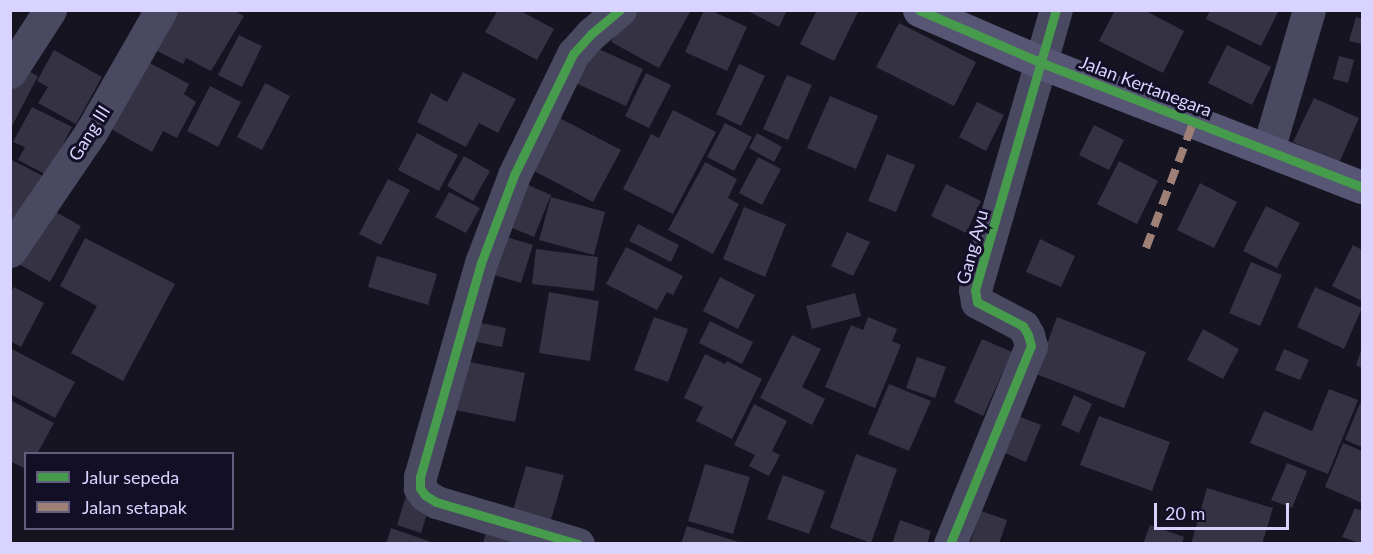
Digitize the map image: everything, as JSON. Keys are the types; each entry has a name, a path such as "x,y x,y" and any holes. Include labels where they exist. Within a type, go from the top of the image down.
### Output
{"street":[{"path":"10,72 50,10"},
{"name":"Gang III","path":"10,251 91,132 161,10"},
{"path":"578,543 436,502 425,495 420,488 420,477 478,274 514,175 573,54 591,34 620,10"},
{"name":"Jalan Kertanegara","path":"920,10 1042,63 1362,187"},
{"path":"1042,63 1056,10"},
{"path":"1268,150 1309,10"},
{"name":"Gang Ayu","path":"950,543 1031,346 1023,326 977,302 975,290 1042,63"}],"building":[{"path":"165,10 233,10 244,16 211,71 186,58 183,64 149,47"},
{"path":"498,10 519,10 554,29 537,60 485,32"},
{"path":"629,10 691,10 659,68 611,42"},
{"path":"704,10 710,10 747,27 727,71 685,52"},
{"path":"746,10 787,10 779,27"},
{"path":"817,10 858,12 834,61 800,44"},
{"path":"1115,10 1144,10 1184,31 1163,73 1099,41"},
{"path":"1210,10 1279,10 1261,46 1206,19"},
{"path":"1356,17 1362,19 1362,44 1349,41"},
{"path":"899,23 976,62 954,106 876,67"},
{"path":"239,35 262,46 242,87 218,75"},
{"path":"590,45 643,69 626,106 573,82"},
{"path":"1227,45 1271,67 1252,105 1208,83"},
{"path":"54,50 102,77 76,124 38,103 48,87 37,81"},
{"path":"137,56 189,84 184,94 196,102 177,138 163,131 152,152 100,123"},
{"path":"1339,56 1354,60 1348,83 1333,79"},
{"path":"739,64 765,76 741,126 716,114"},
{"path":"16,65 38,76 12,126 10,76"},
{"path":"463,72 516,99 498,133 479,123 466,147 417,122 431,93 447,102"},
{"path":"646,73 671,85 649,128 625,116"},
{"path":"787,75 812,85 788,140 763,129"},
{"path":"265,83 290,96 262,150 237,137"},
{"path":"210,86 241,102 218,147 187,131"},
{"path":"830,96 878,116 856,169 807,148"},
{"path":"1314,98 1359,118 1339,163 1293,142"},
{"path":"977,102 1004,115 986,151 959,137"},
{"path":"32,107 72,127 47,175 18,160 25,147 13,142"},
{"path":"673,110 716,132 673,214 623,189 651,134 659,138"},
{"path":"548,112 621,150 593,202 521,164"},
{"path":"725,123 752,137 734,171 707,157"},
{"path":"1094,125 1124,140 1109,170 1079,155"},
{"path":"417,133 458,155 439,191 398,170"},
{"path":"757,133 782,147 774,162 749,148"},
{"path":"887,154 915,165 896,212 868,201"},
{"path":"464,156 490,171 473,201 447,186"},
{"path":"758,157 781,169 762,205 739,193"},
{"path":"10,159 45,177 10,239"},
{"path":"1119,161 1158,181 1137,224 1097,204"},
{"path":"705,162 737,179 728,198 739,204 713,254 668,230"},
{"path":"388,179 410,190 381,245 359,234"},
{"path":"517,180 551,195 534,237 500,223"},
{"path":"1200,183 1237,202 1214,248 1177,230"},
{"path":"946,184 981,201 966,233 931,216"},
{"path":"449,192 480,208 466,233 435,217"},
{"path":"551,197 605,212 594,255 539,240"},
{"path":"43,205 81,226 50,282 12,260"},
{"path":"1266,206 1300,223 1277,268 1243,251"},
{"path":"744,207 786,224 765,277 723,259"},
{"path":"638,224 679,245 671,262 629,241"},
{"path":"847,232 870,242 853,276 831,266"},
{"path":"500,235 533,245 521,283 488,273"},
{"path":"85,238 175,284 123,381 71,353 97,306 60,286"},
{"path":"1040,239 1075,256 1061,287 1026,272"},
{"path":"1353,245 1362,250 1362,301 1332,286"},
{"path":"626,247 683,276 673,295 667,292 657,310 606,284"},
{"path":"536,249 598,257 594,291 532,284"},
{"path":"377,256 437,274 428,305 368,287"},
{"path":"1251,262 1282,275 1260,326 1229,313"},
{"path":"720,277 755,295 738,329 703,311"},
{"path":"14,287 44,303 21,347 10,341 10,293"},
{"path":"1315,287 1362,308 1344,349 1297,327"},
{"path":"549,292 599,301 590,361 539,353"},
{"path":"855,293 861,316 812,329 806,306"},
{"path":"654,317 688,329 668,382 634,370"},
{"path":"868,317 897,329 892,341 901,345 875,408 825,387 851,325 863,330"},
{"path":"1057,317 1146,352 1124,408 1036,374"},
{"path":"710,321 753,342 742,364 699,343"},
{"path":"476,322 506,328 502,347 472,341"},
{"path":"1203,329 1239,349 1223,379 1187,360"},
{"path":"792,335 821,349 802,387 825,399 812,425 760,398"},
{"path":"982,339 1012,352 983,416 954,402"},
{"path":"10,348 75,382 55,418 10,394"},
{"path":"1362,348 1362,368 1356,365"},
{"path":"1284,349 1309,360 1300,380 1275,370"},
{"path":"705,354 725,364 727,361 762,379 732,439 696,421 703,407 684,398"},
{"path":"917,357 946,367 935,398 906,388"},
{"path":"465,361 525,373 515,422 455,410"},
{"path":"889,384 931,401 909,451 868,434"},
{"path":"1329,389 1358,400 1328,474 1250,443 1264,411 1312,431"},
{"path":"1074,395 1092,404 1079,433 1061,425"},
{"path":"10,400 54,423 38,452 24,452 24,468 10,461"},
{"path":"1360,403 1362,404 1362,447 1345,440"},
{"path":"754,404 787,421 772,451 780,455 769,476 749,466 755,455 734,445"},
{"path":"1013,414 1041,425 1026,462 998,450"},
{"path":"1099,416 1170,442 1152,491 1080,465"},
{"path":"1343,443 1362,451 1362,503 1325,487"},
{"path":"856,454 897,469 871,543 830,528"},
{"path":"1287,463 1307,471 1292,508 1271,500"},
{"path":"705,464 750,477 733,534 688,521"},
{"path":"526,466 564,475 550,523 512,513"},
{"path":"783,475 825,491 809,534 767,519"},
{"path":"1207,488 1273,508 1262,544 1191,544"},
{"path":"406,496 430,504 421,533 397,525"},
{"path":"1355,508 1362,511 1362,544 1342,537"},
{"path":"981,511 1007,520 999,544 970,544"},
{"path":"900,520 931,531 927,544 892,544"},
{"path":"1150,525 1184,537 1182,544 1143,544"},
{"path":"687,526 742,543 742,544 681,544"},
{"path":"391,528 434,543 434,544 386,544"},
{"path":"487,528 514,536 512,544 483,544"}],"marked path":[{"path":"1146,248 1193,123"}],"cycle path":[{"path":"578,544 436,502 425,495 420,488 420,477 481,263 514,175 573,54 591,34 620,10"},
{"path":"919,10 1042,63 1362,187"},
{"path":"950,544 1031,346 1023,326 977,302 975,290 1056,10"}]}
